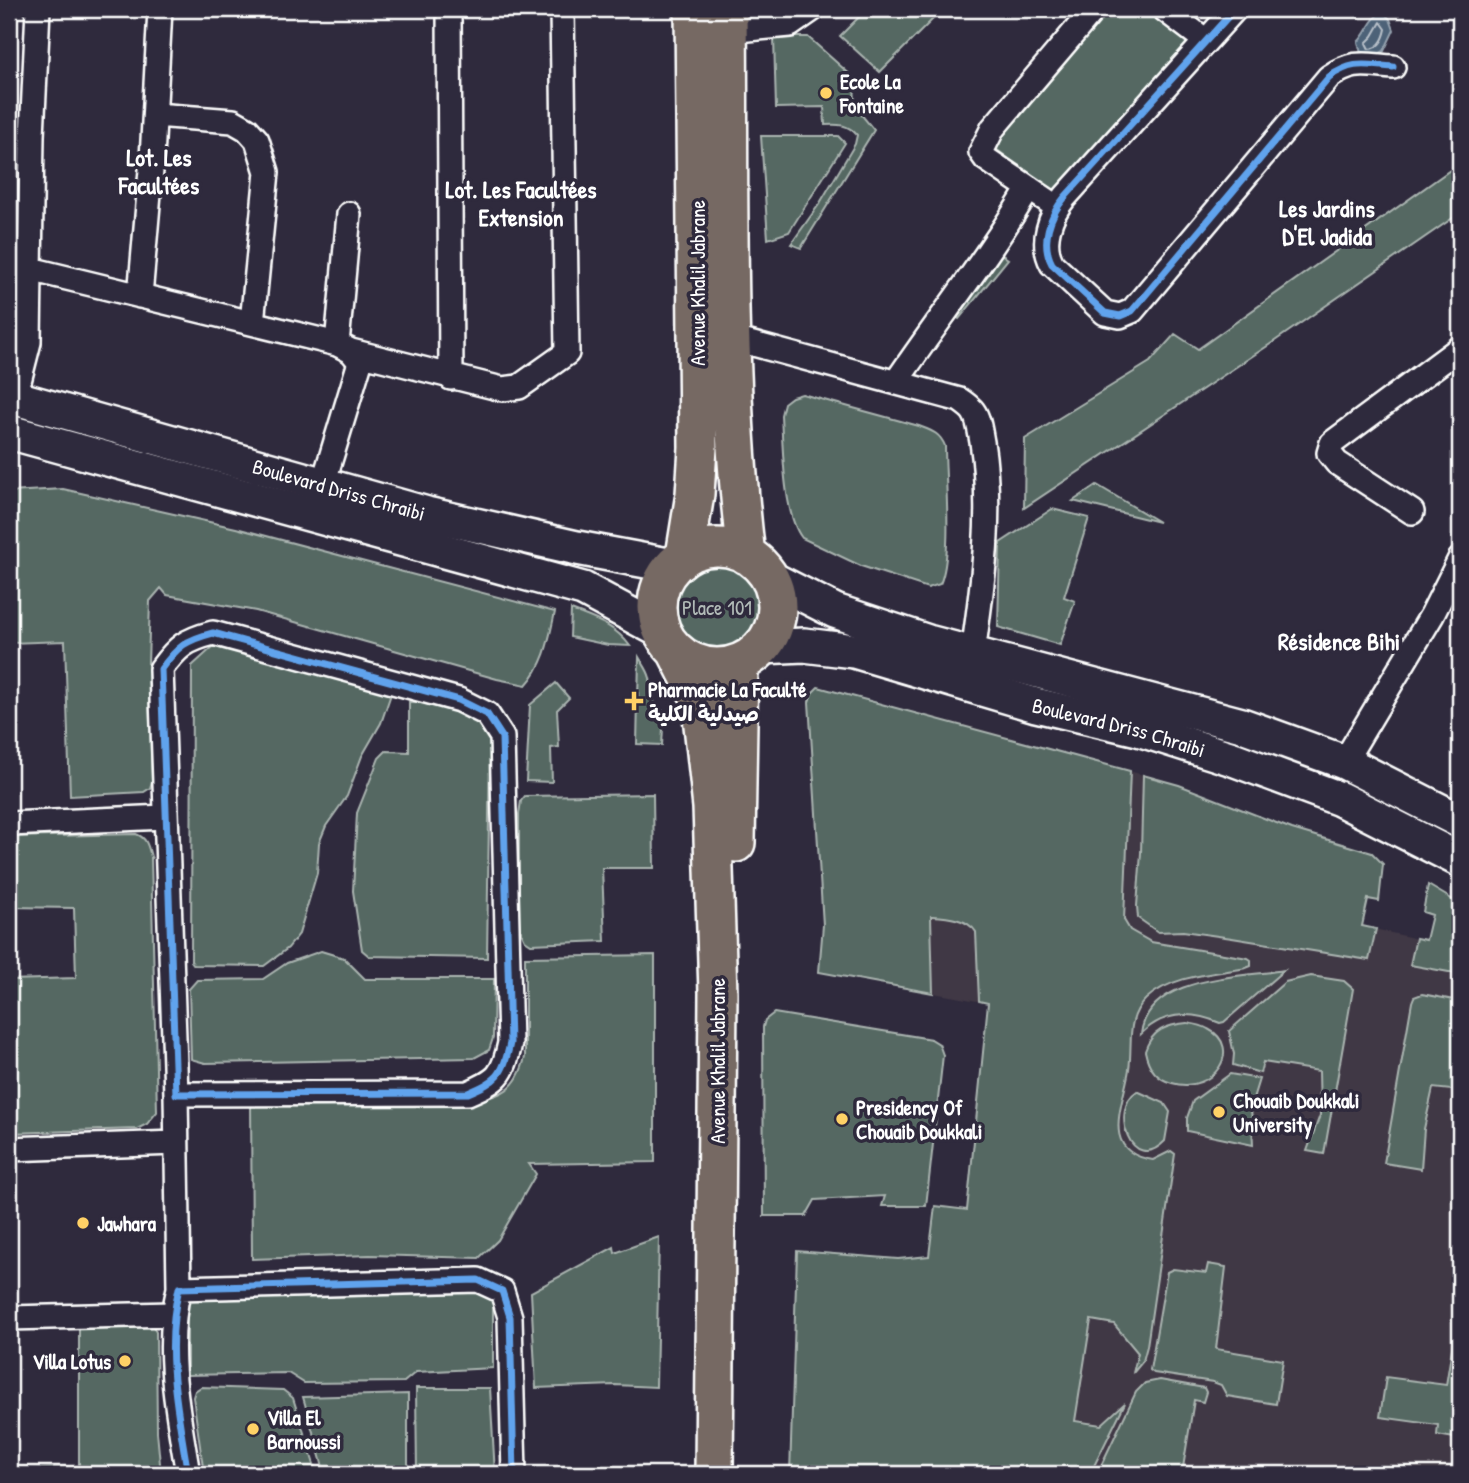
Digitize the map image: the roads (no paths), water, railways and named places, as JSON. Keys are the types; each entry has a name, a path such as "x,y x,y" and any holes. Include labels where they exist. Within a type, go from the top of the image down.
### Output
{"main road":[{"name":"Avenue Khalil Jabrane","path":"679,561 695,494 698,448 694,9"},
{"name":"Avenue Khalil Jabrane","path":"728,20 735,458 758,566"},
{"name":"Boulevard Driss Chraibi","path":"12,396 427,514 577,548 679,561 699,550 715,547 731,549 835,611 928,642 1242,725 1344,762 1460,821"},
{"name":"Boulevard Driss Chraibi","path":"9,432 583,589 669,642 697,665 720,667 750,655 804,645 854,651 1037,705 1138,729 1233,759 1340,799 1460,860"},
{"path":"669,642 657,618 659,591 679,561"},
{"path":"750,655 772,632 776,614 776,596 758,566"},
{"name":"Avenue Khalil Jabrane","path":"669,642 700,698 712,807 718,993 714,1474"},
{"name":"Avenue Khalil Jabrane","path":"733,1474 750,655"}],"street":[{"path":"12,396 29,342 32,136 38,9"},
{"path":"140,296 155,115 160,9"},
{"path":"449,9 451,378"},
{"path":"30,269 252,323 451,378 502,389 519,387 567,353 562,9"},
{"path":"728,20 790,25 813,9"},
{"path":"1057,207 986,159 981,152 993,128 1094,9"},
{"path":"1164,9 1206,41"},
{"path":"1235,9 1057,207 1048,235 1047,254 1052,264 1105,313 1120,316 1132,311 1328,77 1343,67 1354,65 1393,67"},
{"path":"155,115 233,121 247,128 257,140 267,172 252,323"},
{"path":"896,382 936,322 1002,235 1029,188"},
{"path":"323,484 360,362 344,347 349,214"},
{"path":"731,338 960,400 973,411 979,424 985,464 987,532 973,653"},
{"path":"1412,512 1337,463 1329,453 1332,443 1460,348"},
{"path":"1344,762 1458,569"},
{"path":"176,1094 468,1093 492,1083 504,1069 510,1043 502,737 487,714 459,700 214,633 191,639 171,655 161,669 176,1094 178,1288 172,1314 173,1385 188,1474"},
{"path":"9,824 165,817"},
{"path":"9,1149 176,1143"},
{"path":"178,1288 478,1280 489,1283 502,1291 510,1317 514,1474"},
{"path":"9,1318 172,1314"}],"water":[{"path":"1382,11 1390,19 1394,30 1384,51 1370,58 1361,53 1358,42"}],"place":[{"name":"Ecole La Fontaine","path":"826,93"},
{"name":"Pharmacie La Faculté صيدلية الكلية","path":"634,701"},
{"name":"Chouaib Doukkali University","path":"1219,1112"},
{"name":"Presidency Of Chouaib Doukkali","path":"842,1119"},
{"name":"Jawhara","path":"83,1223"},
{"name":"Villa Lotus","path":"125,1361"},
{"name":"Villa El Barnoussi","path":"253,1429"}],"district":[{"name":"Lot. Les Facultées","path":"159,171"},
{"name":"Lot. Les Facultées Extension","path":"521,203"},
{"name":"Les Jardins D'El Jadida","path":"1327,222"},
{"name":"Résidence Bihi","path":"1339,641"}],"park label":[{"name":"Place 101","path":"717,607"}]}
